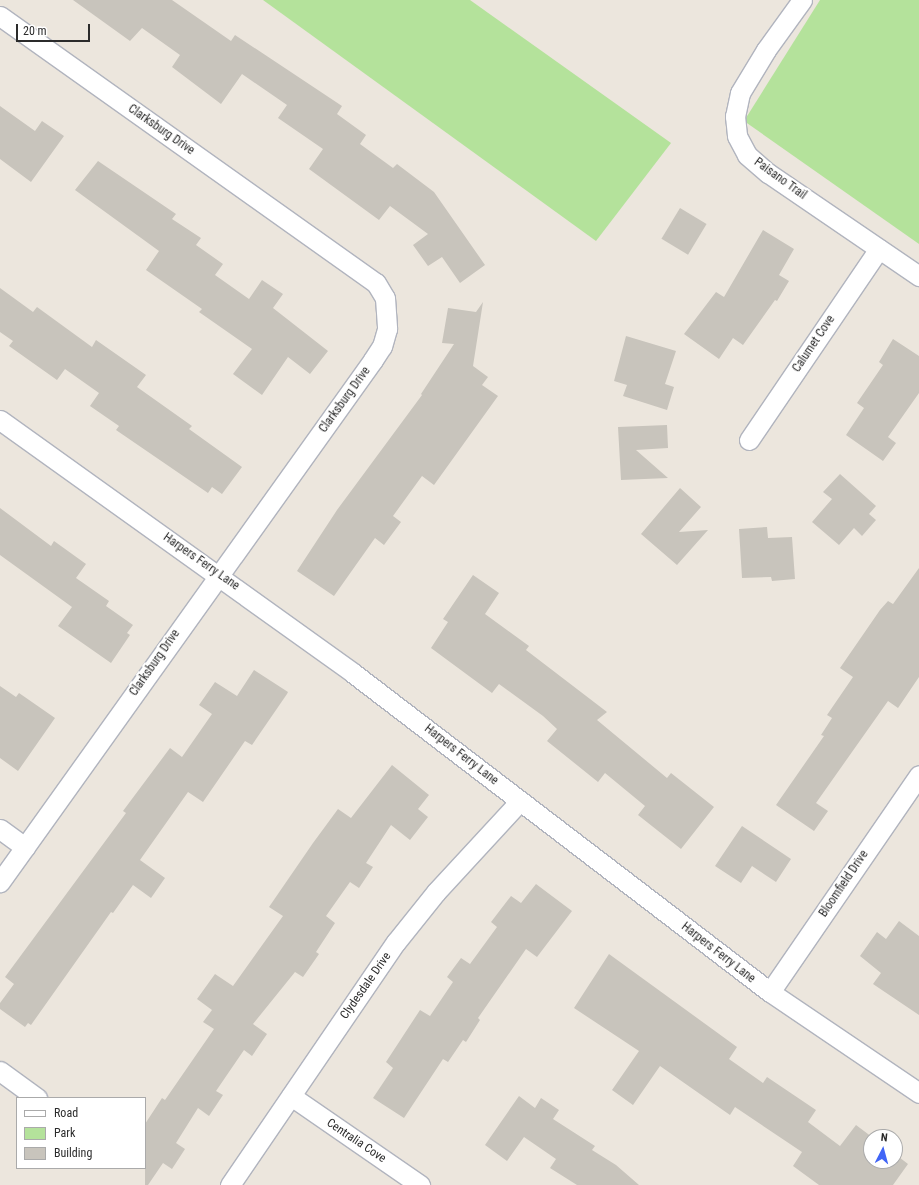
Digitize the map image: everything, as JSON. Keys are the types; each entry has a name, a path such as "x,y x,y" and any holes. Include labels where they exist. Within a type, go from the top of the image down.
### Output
{"street":[{"name":"Paisano Trail","path":"802,0 766,50 740,93 735,116 737,136 747,155 768,173 919,276"},
{"name":"Clarksburg Drive","path":"0,16 376,283 384,298 387,329 382,346 0,882"},
{"name":"Calumet Cove","path":"750,440 879,249"},
{"name":"Harpers Ferry Lane","path":"0,420 353,673 770,992 919,1094"},
{"name":"Bloomfield Drive","path":"770,992 919,774"},
{"name":"Clydesdale Drive","path":"230,1185 396,942 436,892 520,801"},
{"path":"0,829 25,847"},
{"path":"0,1071 36,1097"},
{"name":"Centralia Cove","path":"291,1096 420,1185"}],"green space":[{"path":"263,0 470,0 671,143 596,241"},
{"path":"820,0 919,0 919,244 744,121"}],"building":[{"path":"73,0 172,0 231,41 235,35 342,106 337,114 366,135 360,144 393,168 397,164 434,192 485,265 460,283 442,257 428,266 413,245 428,234 390,206 379,220 309,169 323,149 278,118 287,105 242,74 221,104 172,67 180,55 142,28 130,41"},
{"path":"0,106 35,131 42,121 64,136 31,182 0,159"},
{"path":"98,161 176,214 172,219 201,238 196,245 223,264 215,275 249,299 262,280 283,294 273,308 328,351 310,374 288,357 262,395 233,374 252,349 199,312 202,309 146,270 159,251 75,190"},
{"path":"680,208 707,224 688,255 661,239"},
{"path":"763,230 794,249 779,275 789,281 777,301 775,300 743,345 733,338 719,359 684,334 716,292 724,297"},
{"path":"0,288 33,312 37,307 92,347 96,340 146,375 137,387 192,426 189,429 242,467 222,494 212,487 208,493 116,430 119,426 90,406 99,393 65,369 57,380 9,346 13,341 0,332"},
{"path":"483,302 473,366 488,377 482,385 498,396 434,485 422,476 393,516 401,522 384,545 375,538 334,596 297,571 337,510 422,395 421,394 454,344 442,343 448,308 476,312"},
{"path":"626,336 676,351 665,384 674,387 667,410 623,396 627,385 614,381"},
{"path":"893,339 919,356 919,393 888,437 896,443 883,461 846,435 864,408 857,403 883,365 879,362"},
{"path":"667,425 668,448 636,450 668,478 621,480 618,427"},
{"path":"840,474 876,506 869,514 876,520 862,536 854,528 839,545 812,522 832,499 823,492"},
{"path":"680,488 701,507 679,532 708,530 677,565 641,534"},
{"path":"0,508 51,546 54,541 86,564 76,578 109,601 106,606 133,625 127,633 130,635 111,663 58,626 72,607 0,555"},
{"path":"767,527 768,538 792,537 795,579 772,581 771,577 742,578 739,529"},
{"path":"919,568 919,677 898,708 888,701 816,803 828,811 814,831 776,805 824,736 821,735 832,718 827,715 853,677 840,668 880,610 888,601 893,604"},
{"path":"473,575 499,593 485,614 529,646 526,650 607,712 597,720 667,778 671,773 714,807 681,849 638,815 645,806 605,773 598,782 547,741 557,729 543,716 499,684 492,693 431,648 448,622 443,619"},
{"path":"254,670 288,692 287,694 252,745 245,741 203,802 188,792 140,860 165,878 151,898 133,885 113,913 111,912 31,1025 28,1023 25,1027 0,1009 0,1003 14,984 5,977 126,813 123,811 170,748 182,757 212,714 199,705 215,682 237,696"},
{"path":"0,686 16,697 19,693 55,718 18,771 0,758"},
{"path":"392,765 429,795 418,809 428,817 410,840 391,825 366,863 373,867 359,888 350,882 326,916 335,923 316,952 319,954 303,977 295,972 253,1024 267,1034 252,1056 244,1050 216,1091 223,1095 209,1116 198,1108 176,1143 185,1149 172,1169 163,1163 148,1185 145,1185 146,1122 162,1098 165,1100 214,1029 203,1022 212,1010 197,999 215,974 233,986 283,916 269,907 313,843 338,809 351,818"},
{"path":"742,826 791,859 776,882 752,866 741,883 715,866"},
{"path":"536,884 572,911 537,957 526,949 478,1018 480,1020 466,1042 463,1040 448,1062 443,1059 404,1118 373,1098 393,1068 386,1062 420,1010 430,1016 453,982 447,977 461,958 470,964 497,927 491,922 511,896 521,903"},
{"path":"899,921 919,936 919,1015 873,984 881,973 860,956 877,932 886,939"},
{"path":"609,954 737,1047 729,1059 763,1083 767,1077 816,1110 808,1122 840,1146 856,1125 863,1130 863,1169 903,1169 903,1160 908,1164 893,1185 819,1185 793,1166 802,1152 735,1107 730,1115 660,1066 633,1105 612,1090 639,1051 574,1008"},
{"path":"519,1096 535,1108 541,1098 559,1110 553,1119 595,1146 592,1150 616,1165 639,1185 577,1185 550,1168 556,1159 524,1137 507,1161 485,1145"}]}
